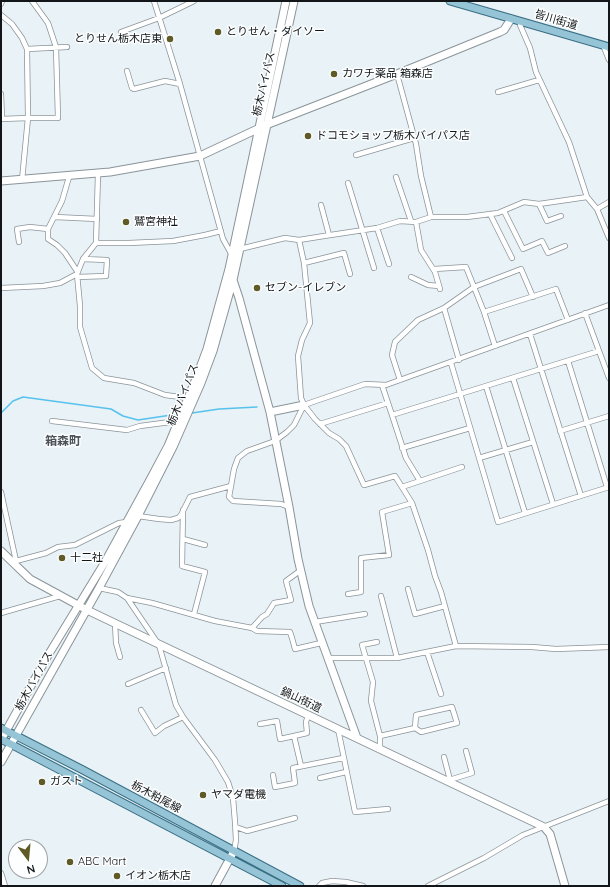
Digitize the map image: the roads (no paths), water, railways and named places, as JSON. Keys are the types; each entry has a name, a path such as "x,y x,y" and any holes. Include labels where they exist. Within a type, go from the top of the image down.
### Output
{"main road":[{"name":"皆川街道","path":"450,1 606,46"},
{"name":"栃木粕尾線","path":"4,729 300,886"},
{"name":"栃木粕尾線","path":"1,740 282,886"}],"street":[{"path":"1,94 2,119 58,118 56,47 48,23 32,1"},
{"path":"154,1 180,84 221,231 226,245 234,259"},
{"path":"122,32 159,18 194,1"},
{"name":"栃木バイパス","path":"1,740 4,729 105,562 161,459 188,398 207,349 229,269 240,249 286,1"},
{"name":"栃木バイパス","path":"1,762 138,516 190,411 213,351 233,280 234,259 262,127 294,1"},
{"path":"2,17 12,24 22,38 27,49 28,118 22,180"},
{"path":"1,181 98,174 200,156 262,127 500,32 504,30 511,19"},
{"path":"522,22 520,25 530,48 539,80 569,142 587,197 597,208 609,238"},
{"path":"606,46 609,60"},
{"path":"27,49 67,47"},
{"path":"127,71 132,88 134,89 165,81 180,84"},
{"path":"397,74 414,138 431,217"},
{"path":"498,92 539,80"},
{"path":"356,156 414,138"},
{"path":"77,274 83,259 96,243 98,219 98,174"},
{"path":"69,177 64,195 55,217 48,229 48,239 57,245 65,254 77,274 80,327 92,368 104,378 134,383 165,395 188,398"},
{"path":"396,177 413,221 421,250 434,269 440,287 428,285 411,277"},
{"path":"348,184 374,268"},
{"path":"240,249 285,238 299,240 377,228 400,221 413,221 431,217 498,213 524,202 539,204 587,197"},
{"path":"597,208 609,202"},
{"path":"539,204 547,221 560,216"},
{"path":"321,205 328,235"},
{"path":"504,211 524,250 542,241 548,253 565,246"},
{"path":"490,214 512,258"},
{"path":"55,217 98,219"},
{"path":"19,242 18,229 30,227 48,229"},
{"path":"377,228 389,264"},
{"path":"96,243 129,243 173,240 205,236 221,231"},
{"path":"299,240 304,263 310,323 302,340 298,356 300,398 320,424 346,446 364,485 395,476 402,487 412,503 428,550 435,576 442,592 456,646"},
{"path":"304,263 344,253 350,274"},
{"path":"1,288 43,286 60,282 77,274 106,276 107,260 83,259"},
{"path":"434,269 466,266 484,312 495,346"},
{"path":"229,269 239,298 270,412 300,570 309,606 321,643 357,738"},
{"path":"400,380 392,355 395,342 418,320 444,308 474,287 522,269 533,296"},
{"path":"484,312 556,289 568,320"},
{"path":"270,412 304,405 365,384 386,385 451,363 585,313 609,306"},
{"path":"444,308 459,360"},
{"path":"585,313 609,378"},
{"path":"530,334 581,496"},
{"path":"392,415 599,351"},
{"path":"451,363 498,522 608,487 568,361"},
{"path":"513,378 553,504"},
{"path":"382,385 402,448 406,458 420,481"},
{"path":"486,386 526,513"},
{"path":"320,424 388,403"},
{"path":"289,507 280,504 233,501 229,497 234,469 238,458 247,451 275,441 294,425 304,405"},
{"path":"560,431 609,416"},
{"path":"52,421 127,430 140,426 178,421"},
{"path":"402,448 470,428"},
{"path":"480,458 533,442"},
{"path":"402,487 462,467"},
{"path":"138,516 172,520 181,516 190,497 231,486"},
{"path":"1,492 15,562 46,553 58,547 75,545 119,523 127,522"},
{"path":"348,594 361,592 361,558 389,555 382,512 412,503"},
{"path":"184,510 182,566 205,572 194,614"},
{"path":"183,540 205,545"},
{"name":"鍋山街道","path":"1,551 15,562 30,579 87,610 544,827"},
{"path":"252,628 262,617 267,614 274,603 291,600 286,581 300,570"},
{"path":"99,588 118,592 127,598 160,645 176,705 182,717 215,760 228,782 233,798 236,840 234,851 215,886"},
{"path":"408,589 415,614 445,606"},
{"path":"1,613 60,596"},
{"path":"381,596 397,658"},
{"path":"127,598 152,603 215,621 252,628 257,631 290,632 295,649 321,643"},
{"path":"315,622 365,614"},
{"path":"115,622 116,643 120,657"},
{"path":"377,642 362,646 373,682 371,701 380,736 380,749"},
{"path":"327,658 397,658 456,646 556,648 609,647"},
{"path":"427,652 441,694"},
{"path":"128,684 166,668"},
{"path":"380,736 415,728 421,732 457,723 452,708 416,715 415,728"},
{"path":"141,710 155,733 164,726 182,717"},
{"path":"260,724 277,722 280,739 307,733 306,722 308,715"},
{"path":"338,729 355,812 388,809"},
{"path":"294,736 301,766"},
{"path":"444,757 448,781 472,773 466,751"},
{"path":"273,775 275,787 295,783 293,768 343,758"},
{"path":"320,778 346,772"},
{"path":"428,886 484,858 523,835 609,801"},
{"path":"236,827 247,831 295,818"},
{"path":"544,827 550,834 565,886"},
{"path":"1,873 5,886"},
{"path":"319,886 322,883 332,881 346,882 363,886"}],"waterway":[{"path":"1,413 13,401 23,397 111,409 123,416 138,420 178,414"},
{"path":"192,413 219,409 257,407"}],"place":[{"name":"とりせん・ダイソー","path":"218,32"},
{"name":"とりせん栃木店東","path":"170,39"},
{"name":"カワチ薬品 箱森店","path":"334,74"},
{"name":"ドコモショップ栃木バイパス店","path":"308,136"},
{"name":"鷲宮神社","path":"126,222"},
{"name":"セブン-イレブン","path":"257,288"},
{"name":"十二社","path":"62,558"},
{"name":"ガスト","path":"42,782"},
{"name":"ヤマダ電機","path":"203,795"},
{"name":"ABC Mart","path":"70,862"},
{"name":"イオン栃木店","path":"117,876"}],"district":[{"name":"箱森町","path":"63,441"}]}
